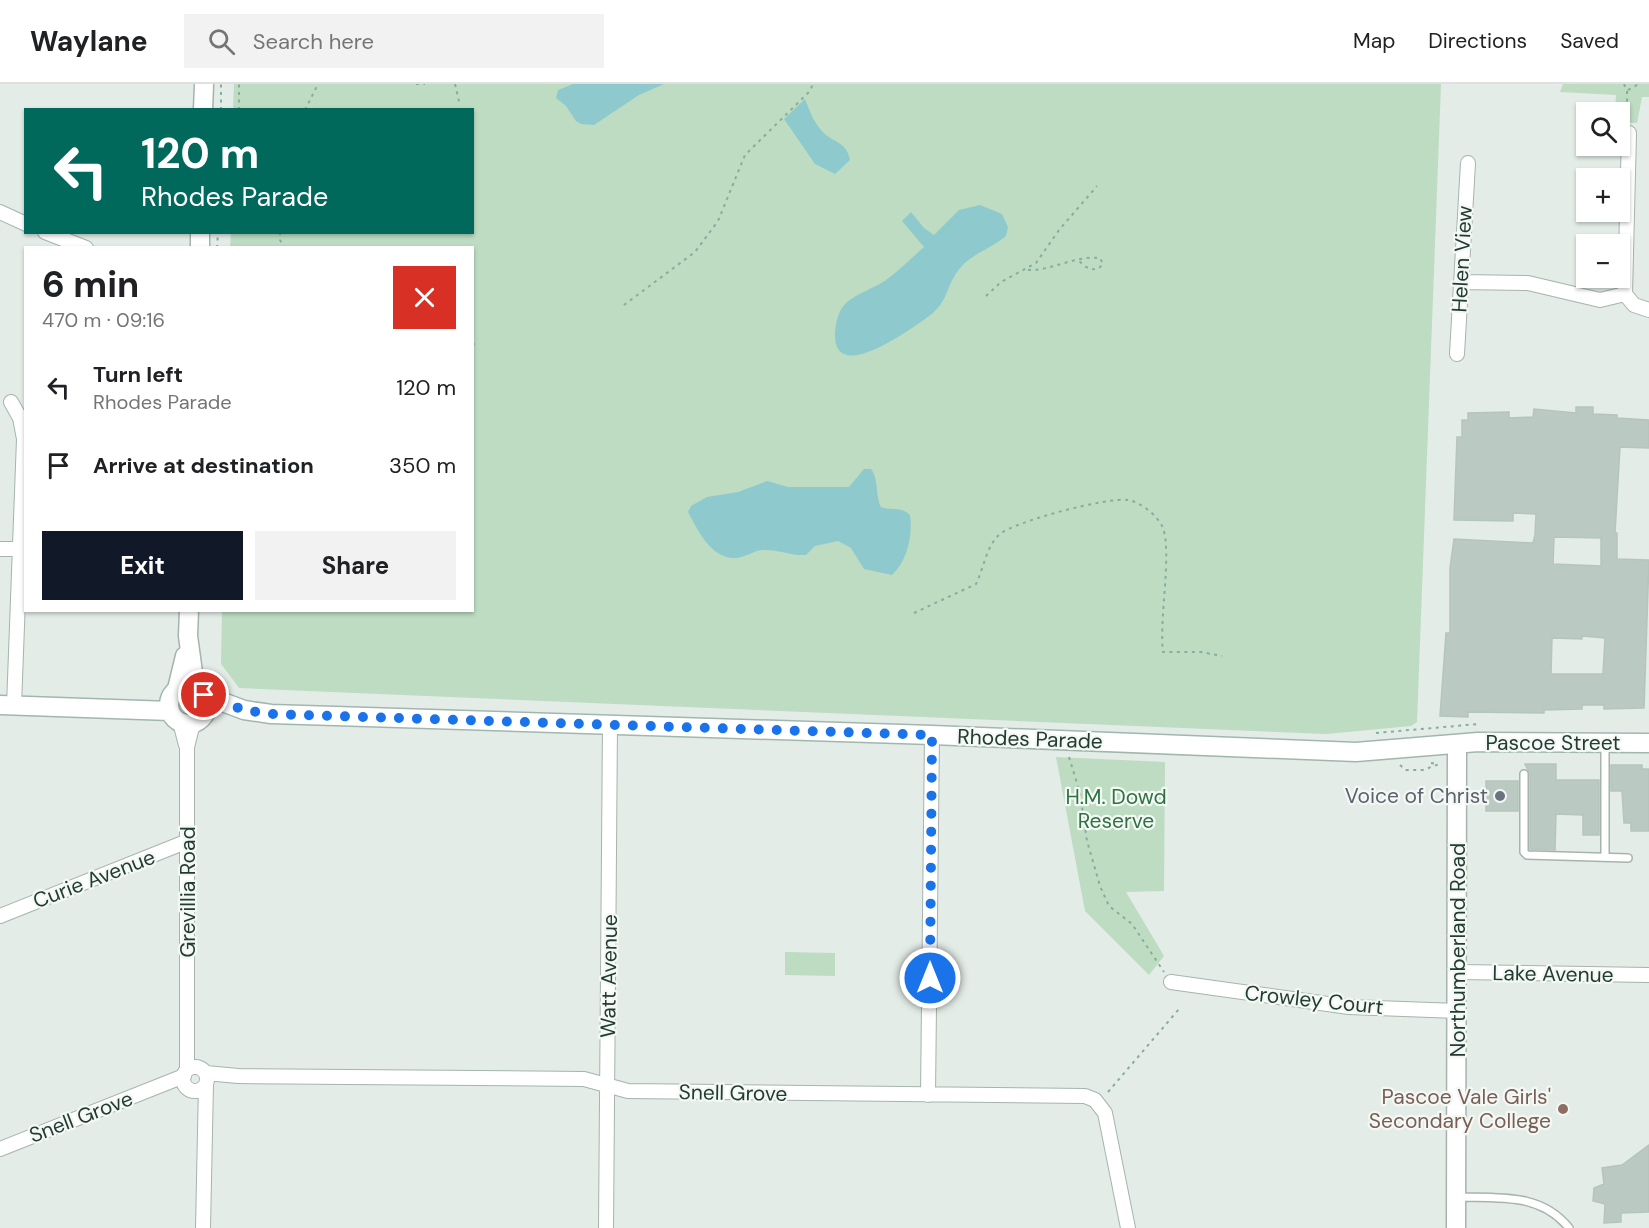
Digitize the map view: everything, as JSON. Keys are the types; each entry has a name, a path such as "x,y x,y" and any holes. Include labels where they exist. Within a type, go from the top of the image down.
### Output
{"main road":[{"path":"203,108 204,84"},
{"path":"187,705 189,612"},
{"name":"Rhodes Parade","path":"7,705 124,708 187,705 271,714 932,735 1356,752 1457,744"},
{"name":"Pascoe Street","path":"1457,744 1649,743"},
{"name":"Northumberland Road","path":"1456,1228 1457,744"}],"street":[{"path":"1628,156 1625,294 1634,305 1649,310"},
{"name":"Helen View","path":"1457,354 1468,163"},
{"path":"0,212 24,223"},
{"path":"50,234 81,246"},
{"path":"1461,282 1528,283 1600,300 1625,294"},
{"path":"7,705 21,549 24,439 20,418 11,402"},
{"path":"0,549 21,549"},
{"name":"Grevillia Road","path":"187,705 188,1036 204,1121 203,1228"},
{"name":"Watt Avenue","path":"606,1228 610,724"},
{"path":"928,1095 932,735"},
{"name":"Curie Avenue","path":"0,916 188,842"},
{"name":"Lake Avenue","path":"1458,972 1649,975"},
{"name":"Crowley Court","path":"1171,982 1349,1007 1458,1011"},
{"name":"Snell Grove","path":"0,1149 163,1086 195,1078 238,1076 584,1079 628,1091 1085,1096 1095,1100 1105,1113 1128,1228"}],"lane":[{"path":"1605,742 1605,857"},
{"path":"1524,774 1524,852 1533,857 1628,858"},
{"path":"1456,1197 1520,1199 1536,1202 1551,1209 1569,1228"}],"path":[{"path":"221,84 221,108"},
{"path":"239,84 239,108"},
{"path":"306,108 318,84"},
{"path":"416,84 425,84"},
{"path":"455,84 460,106"},
{"path":"624,304 695,252 718,221 745,154 810,91 813,84"},
{"path":"1624,84 1628,102"},
{"path":"1627,91 1639,84"},
{"path":"986,296 1001,282 1028,270 1036,263 1059,230 1097,186"},
{"path":"1028,270 1040,270 1077,259 1097,258 1103,264 1098,270 1092,270 1084,267 1077,259"},
{"path":"914,613 976,584 991,546 1008,529 1077,508 1126,500 1146,509 1157,519 1164,536 1161,630 1163,652 1201,652 1222,656"},
{"path":"1069,756 1080,793 1087,842 1100,886 1109,906 1132,924 1171,982"},
{"path":"1400,765 1406,770 1423,770 1437,764"},
{"path":"1108,1092 1179,1009"}],"green space":[{"path":"234,84 1441,84 1417,722 1411,726 1326,734 239,688 221,664 222,612 474,612 474,246 230,246 231,234 474,234 474,108 233,108"},
{"path":"1563,84 1649,84 1649,97 1642,97 1637,123 1630,123 1630,102 1616,102 1616,95 1560,92"},
{"name":"H.M. Dowd Reserve","path":"1056,757 1165,762 1164,891 1126,892 1164,956 1149,975 1085,911"},
{"path":"785,952 835,953 835,976 785,975"}],"water":[{"path":"573,84 664,84 639,95 594,125 581,124 576,121 566,106 556,98 558,90"},
{"path":"805,99 818,127 842,145 848,154 850,160 835,174 815,164 784,119"},
{"path":"980,205 1002,214 1008,227 1006,236 961,267 933,313 904,333 873,350 858,355 846,355 838,348 835,329 843,306 855,296 886,280 924,247 902,221 911,212 924,228 934,235 959,210"},
{"path":"864,469 871,469 873,473 881,507 900,510 910,515 911,531 908,547 902,563 892,575 864,569 851,548 838,541 815,546 806,555 763,550 737,558 728,557 720,554 706,542 688,512 691,506 707,497 738,492 767,481 788,487 849,487"}],"building":[{"path":"1576,407 1593,407 1593,414 1649,420 1649,448 1620,447 1615,533 1617,533 1617,559 1649,560 1644,708 1604,709 1604,705 1582,705 1582,709 1544,710 1544,713 1468,712 1468,717 1440,716 1446,633 1450,633 1450,568 1454,539 1533,543 1535,535 1536,514 1513,513 1513,521 1454,520 1457,437 1462,437 1462,420 1468,420 1468,413 1509,412 1509,418 1533,417 1534,409 1576,413","holes":["1554,537 1601,538 1601,566 1553,564","1582,636 1605,638 1603,674 1551,674 1552,638 1582,639"]},
{"path":"1525,764 1556,764 1556,780 1599,780 1599,835 1583,835 1583,815 1556,814 1555,850 1530,849 1530,774"},
{"path":"1611,765 1642,765 1642,769 1649,769 1649,831 1631,831 1631,823 1624,823 1622,791 1611,791"},
{"name":"Voice of Christ","path":"1486,781 1518,781 1518,811 1486,811"},
{"path":"1649,1145 1649,1212 1621,1213 1621,1222 1604,1223 1605,1204 1593,1201 1594,1188 1604,1184 1602,1168 1622,1165"}],"place":[{"name":"Voice of Christ","path":"1500,796"},
{"name":"Pascoe Vale Girls' Secondary College","path":"1563,1109"}],"route":[{"path":"204,695 244,710 271,714 932,735 930,978"}]}
